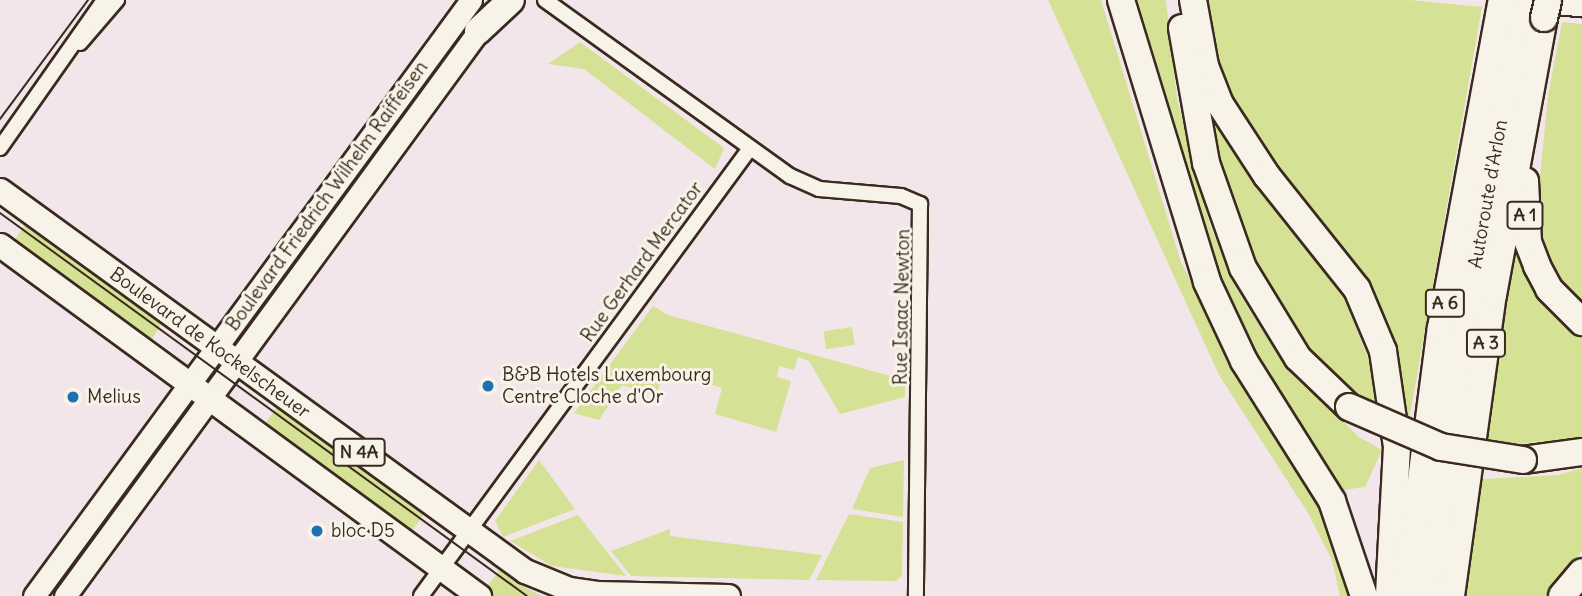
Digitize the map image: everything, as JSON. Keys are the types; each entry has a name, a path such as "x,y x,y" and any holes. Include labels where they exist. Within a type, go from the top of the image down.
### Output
{"highway":[{"path":"478,31 511,0"},
{"path":"1121,0 1207,282 1244,361 1332,501 1364,596"},
{"path":"1180,0 1203,151 1243,268 1298,358 1349,407 1441,447 1523,460 1582,452"},
{"path":"1193,0 1206,66 1220,104 1267,176 1357,289 1383,351 1396,447 1388,596"},
{"path":"1527,7 1582,3"},
{"name":"A 1","path":"1527,7 1528,242 1549,289 1582,322"},
{"name":"Autoroute d'Arlon","path":"1406,596 1441,328 1527,7"},
{"name":"Autoroute d'Arlon","path":"1427,596 1464,330 1527,7"},
{"name":"A 3","path":"1451,596 1493,295 1529,90"},
{"path":"1562,596 1582,572"}],"main road":[{"name":"Boulevard Friedrich Wilhelm Raiffeisen","path":"34,596 471,0"},
{"name":"Boulevard Friedrich Wilhelm Raiffeisen","path":"65,596 501,0"},
{"name":"Boulevard de Kockelscheuer","path":"0,190 525,571 569,589 728,596"},
{"name":"N 4A","path":"0,245 479,596"}],"street":[{"path":"0,148 73,48 104,0"},
{"path":"73,48 117,0"},
{"name":"Rue Isaac Newton","path":"545,0 748,151 820,189 914,198 920,204 916,596"},
{"name":"Rue Gerhard Mercator","path":"421,596 748,151"}],"green space":[{"path":"1048,0 1101,0 1181,262 1244,388 1332,527 1353,596 1340,596 1332,560 1308,513 1219,375"},
{"path":"1131,0 1166,0 1177,99 1210,225 1238,291 1281,360 1359,437 1382,450 1365,487 1336,491 1262,371 1211,265"},
{"path":"1203,0 1410,0 1482,7 1408,426 1393,347 1323,226 1245,127 1215,63"},
{"path":"1562,22 1582,24 1582,306 1558,278 1541,242 1537,206 1548,96"},
{"path":"580,42 724,148 715,169 584,69 548,64"},
{"path":"1202,100 1344,297 1373,371 1379,410 1315,360 1278,307 1224,187"},
{"path":"26,223 166,318 151,340 11,245"},
{"path":"1517,232 1539,297 1582,339 1582,438 1484,447"},
{"path":"653,306 668,315 905,380 905,397 840,414 809,361 798,357 794,370 779,366 777,377 791,381 776,432 715,414 722,388 664,370 656,396 622,385 599,420 574,413"},
{"path":"852,327 855,345 826,349 823,332"},
{"path":"277,407 391,491 427,510 411,532 261,429"},
{"path":"539,460 575,509 503,537 495,521"},
{"path":"904,460 903,517 852,509 870,468"},
{"path":"1582,468 1582,551 1545,596 1466,596 1482,479 1559,475"},
{"path":"849,514 903,522 902,576 896,581 816,580"},
{"path":"578,515 626,576 552,566 510,541"},
{"path":"670,529 670,536 822,555 809,580 631,576 611,551"},
{"path":"499,570 542,596 491,596 484,591"}],"tram line":[{"path":"0,119 88,0"},
{"path":"0,213 527,596"}],"place":[{"name":"B&B Hotels Luxembourg Centre Cloche d'Or","path":"488,386"},
{"name":"Melius","path":"73,397"},
{"name":"bloc D5","path":"317,531"}]}
